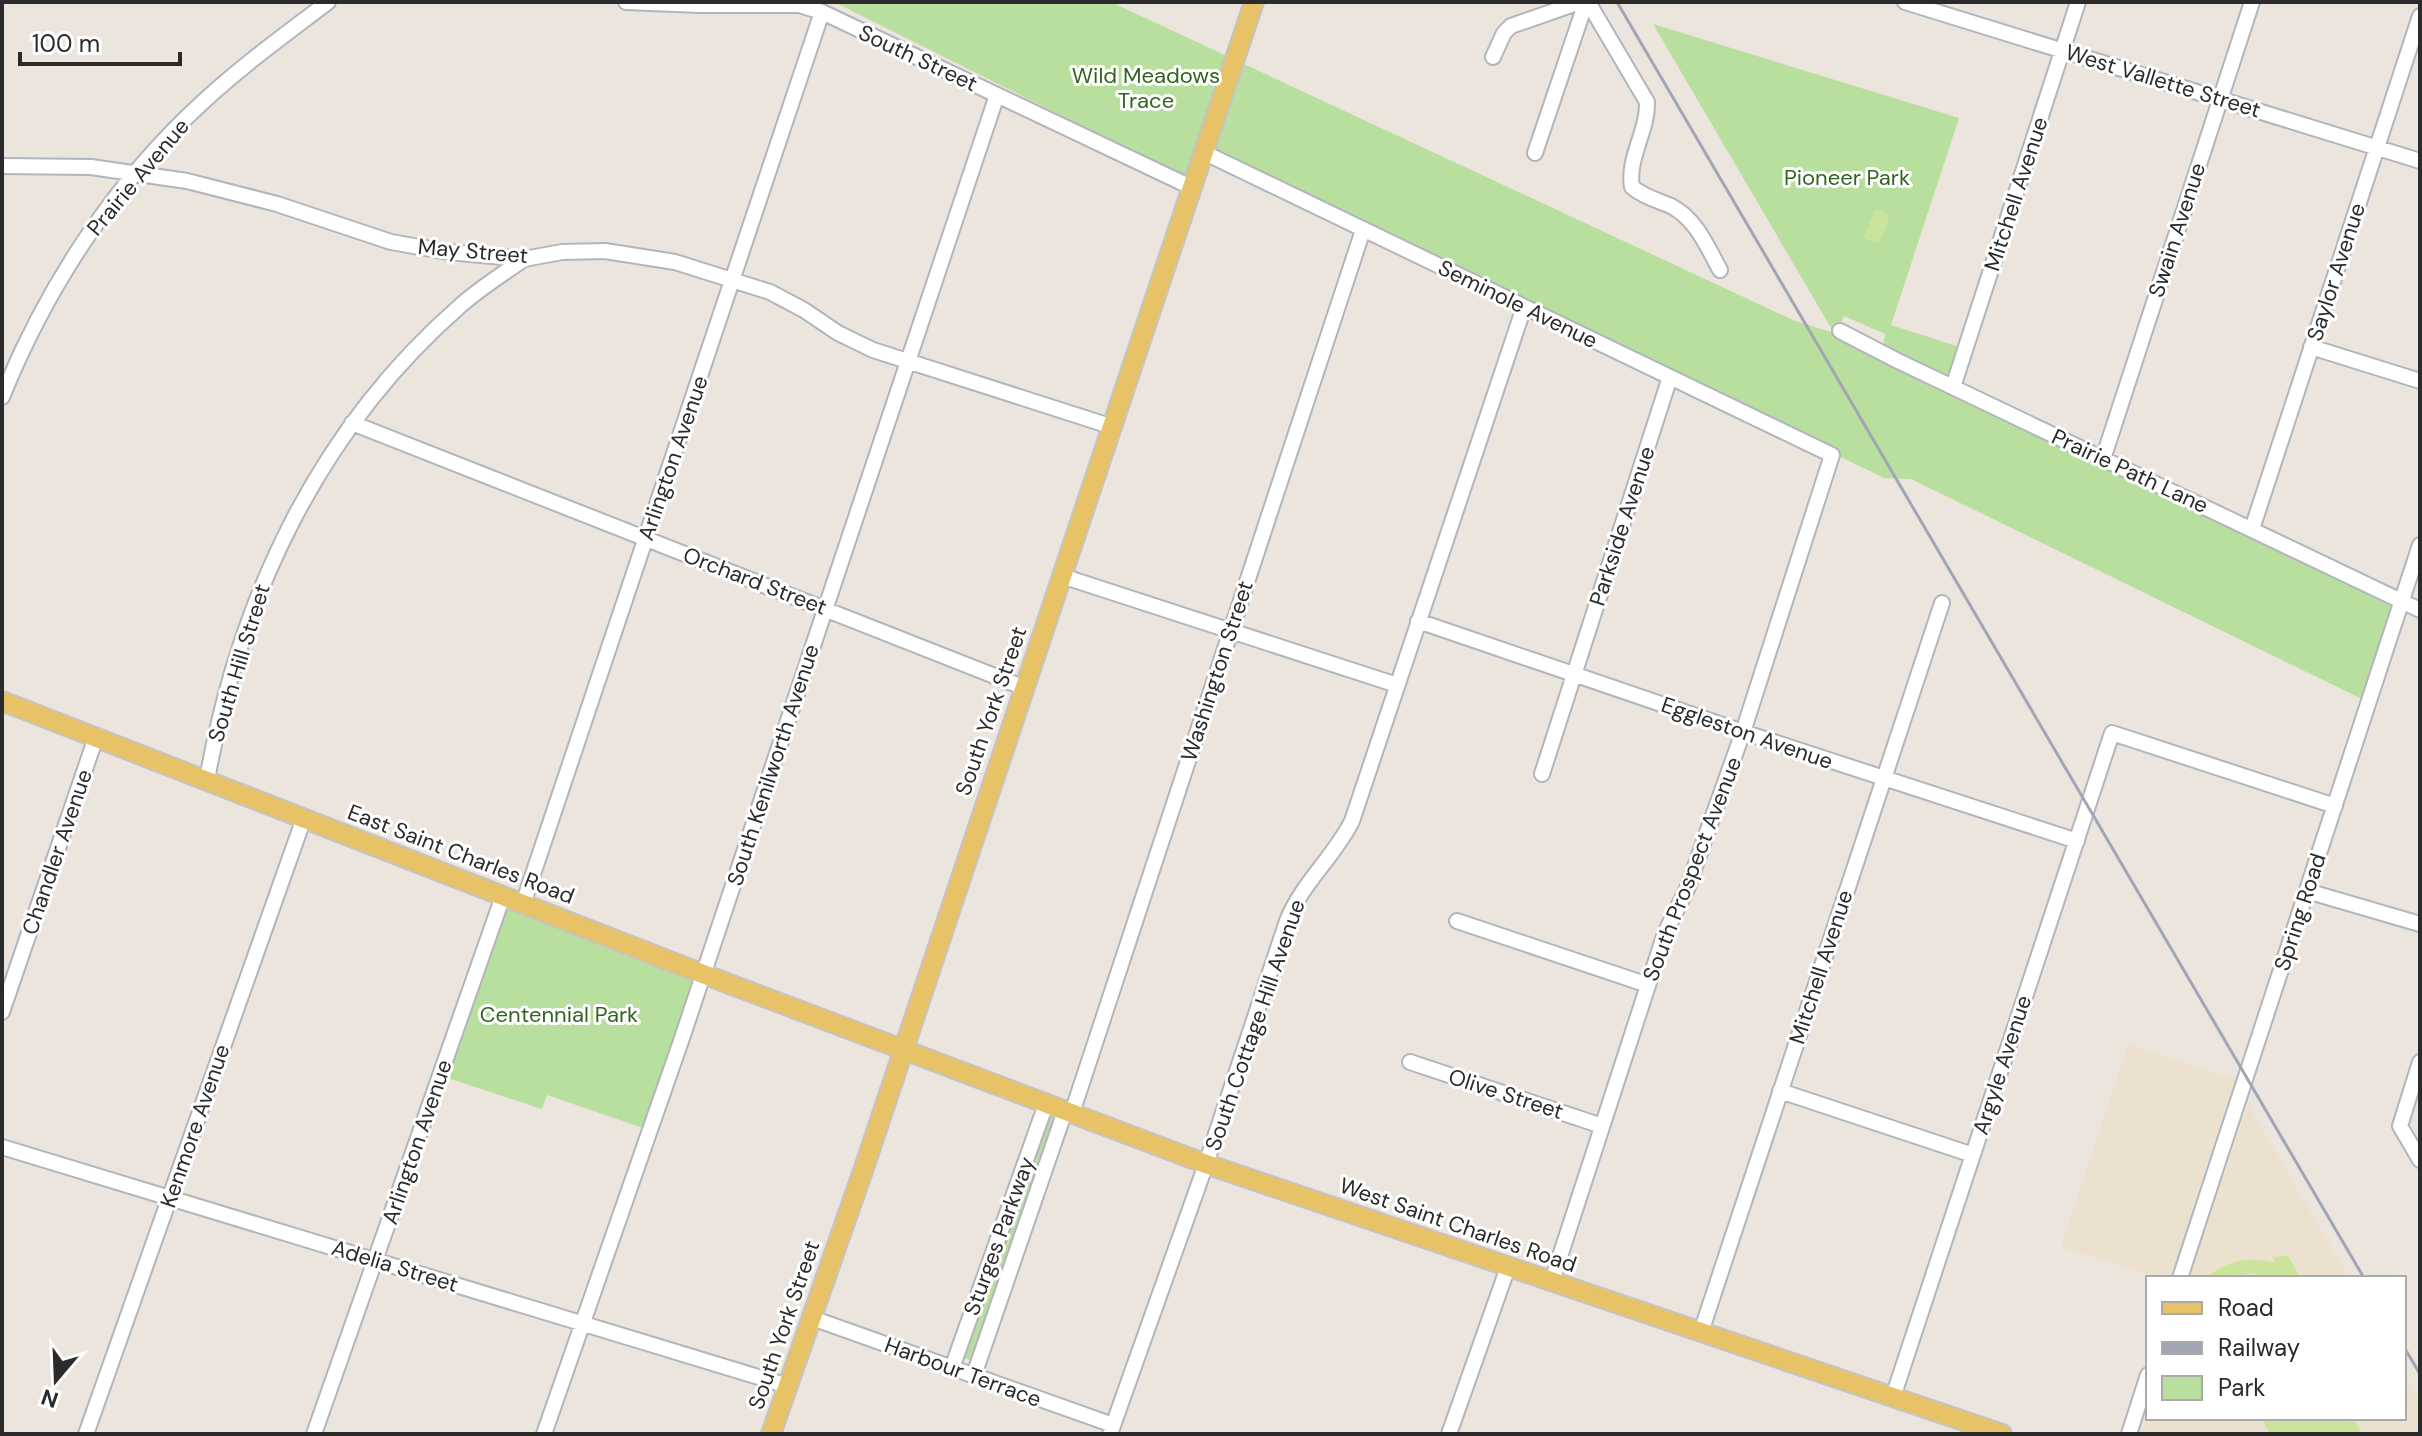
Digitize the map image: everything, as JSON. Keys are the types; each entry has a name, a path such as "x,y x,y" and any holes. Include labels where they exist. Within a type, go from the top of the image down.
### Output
{"main road":[{"name":"South York Street","path":"771,1434 1254,2"},
{"name":"East Saint Charles Road","path":"2,701 903,1049"},
{"name":"West Saint Charles Road","path":"903,1049 1206,1164 2002,1434"}],"street":[{"name":"Prairie Avenue","path":"2,397 32,330 56,287 91,232 135,174 187,117 230,77 328,2"},
{"name":"South Street","path":"626,2 799,5 822,12 1193,188"},
{"path":"1493,57 1504,33 1511,26 1584,2"},
{"path":"1535,153 1584,2"},
{"path":"1584,2 1647,102 1648,115 1630,176 1632,187 1640,194 1673,207 1691,220 1720,270"},
{"name":"West Vallette Street","path":"1905,2 1939,7 2062,50 2420,161"},
{"name":"Mitchell Avenue","path":"1953,387 2078,2"},
{"name":"Swain Avenue","path":"2103,459 2252,2"},
{"name":"Arlington Avenue","path":"523,904 822,12"},
{"name":"Saylor Avenue","path":"2252,529 2420,16"},
{"name":"South Kenilworth Avenue","path":"544,1434 703,974 997,95"},
{"name":"Seminole Avenue","path":"1205,153 1832,455"},
{"name":"May Street","path":"2,166 62,166 135,174 232,191 412,247 524,259 562,252 605,251 675,262 733,278 787,300 855,341 908,362 1113,427"},
{"name":"Washington Street","path":"1068,1112 1363,230"},
{"name":"South Hill Street","path":"207,780 236,658 261,586 301,503 352,423 385,382 438,325 524,259"},
{"name":"South Cottage Hill Avenue","path":"1112,1430 1206,1164 1287,921 1299,894 1336,848 1352,821 1524,307"},
{"name":"Prairie Path Lane","path":"1840,331 2420,610"},
{"path":"2311,347 2420,381"},
{"name":"Parkside Avenue","path":"1542,774 1670,377"},
{"name":"Orchard Street","path":"352,423 1025,688"},
{"name":"South Prospect Avenue","path":"1552,1281 1665,933 1687,889 1743,732 1832,455"},
{"name":"Spring Road","path":"2181,1276 2420,545"},
{"path":"1062,576 1397,685"},
{"name":"Mitchell Avenue","path":"1701,1332 1942,603"},
{"name":"Eggleston Avenue","path":"1418,621 2077,841"},
{"name":"Argyle Avenue","path":"1893,1397 2112,733 2335,806"},
{"name":"Chandler Avenue","path":"2,1012 96,737"},
{"name":"Kenmore Avenue","path":"86,1434 304,818"},
{"path":"2307,891 2420,924"},
{"name":"Arlington Avenue","path":"314,1434 503,896"},
{"path":"1457,921 1648,985"},
{"name":"Olive Street","path":"1410,1062 1602,1126"},
{"path":"2420,1062 2400,1126 2420,1160"},
{"path":"1780,1091 1973,1155"},
{"name":"Sturges Parkway","path":"952,1368 1046,1104"},
{"name":"Sturges Parkway","path":"974,1375 1068,1112"},
{"name":"Adelia Street","path":"2,1147 788,1386"},
{"path":"1449,1434 1508,1267"},
{"name":"Harbour Terrace","path":"812,1318 974,1375 1112,1430"},
{"path":"2129,1434 2146,1381"}],"shaded area":[{"path":"2128,1044 2238,1081 2173,1276 2152,1276 2061,1247"},
{"path":"2248,1104 2348,1276 2188,1276"},
{"path":"2406,1378 2420,1402 2420,1434 2131,1434 2146,1393 2146,1420 2406,1420"}],"green space":[{"name":"Wild Meadows Trace","path":"834,2 1111,2 1793,320 1834,333 1653,24 1959,118 1891,325 1960,347 1949,376 1944,377 1883,347 1885,334 1844,316 1836,333 2400,593 2364,700 1911,479 1884,478 1200,145 1188,179"},
{"path":"1875,209 1890,215 1879,244 1864,238"},
{"name":"Centennial Park","path":"507,906 695,978 643,1128 547,1095 542,1109 448,1078"},
{"path":"1046,1114 1059,1119 973,1361 960,1357"},
{"path":"2288,1256 2300,1276 2250,1273 2209,1276 2238,1261 2275,1263 2272,1257"},
{"path":"2262,1420 2354,1420 2362,1434 2270,1434"}],"railway":[{"path":"1617,2 2363,1276"},
{"path":"2406,1350 2420,1374"}],"park label":[{"name":"Pioneer Park","path":"1847,177"}]}
